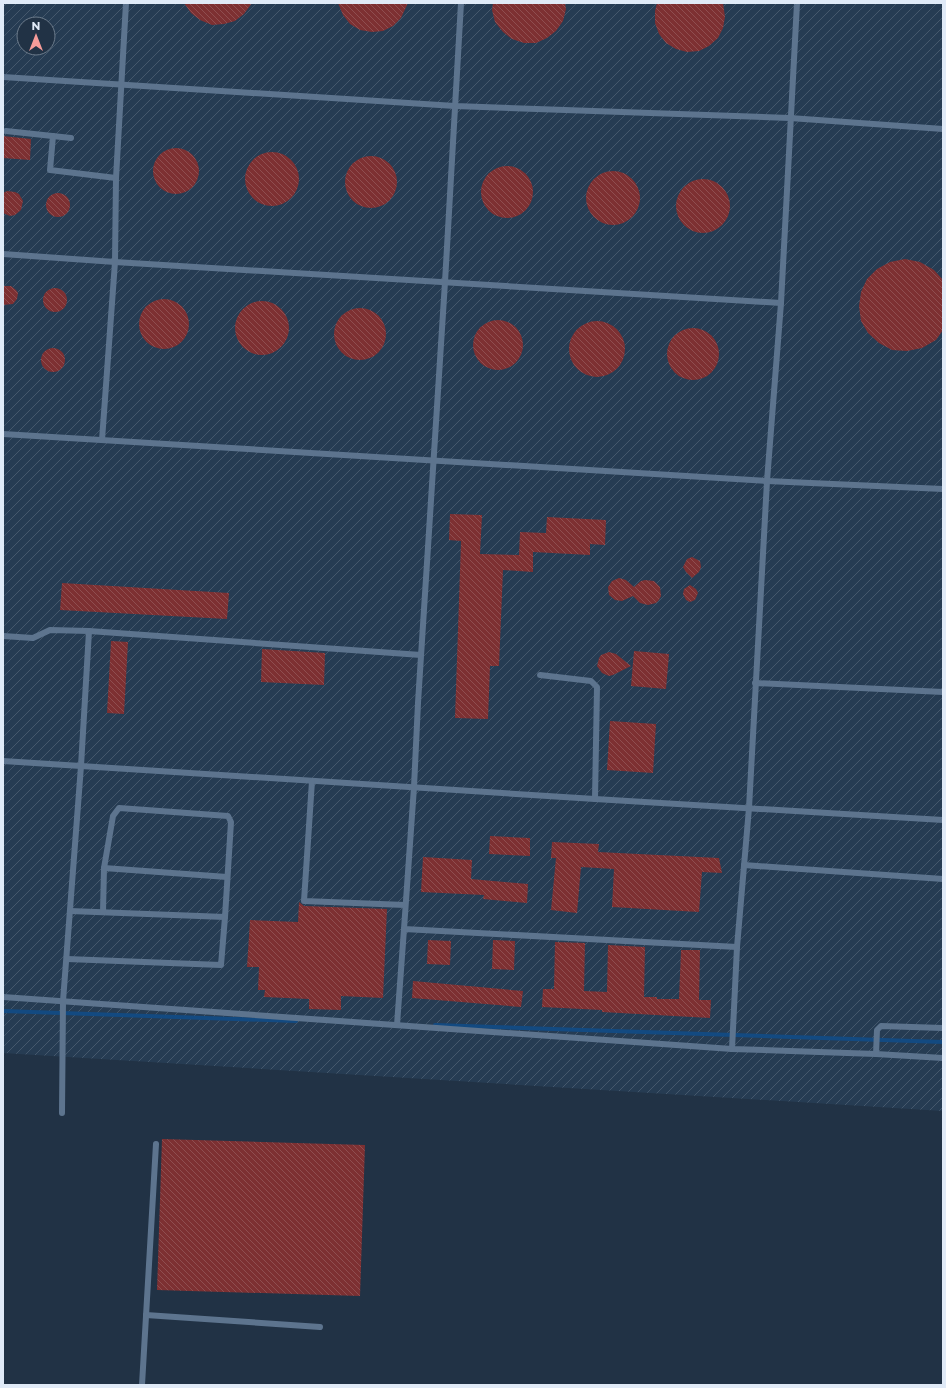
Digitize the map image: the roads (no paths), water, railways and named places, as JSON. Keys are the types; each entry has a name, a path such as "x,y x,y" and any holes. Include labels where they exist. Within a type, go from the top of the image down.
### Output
{"lane":[{"path":"102,440 115,262 116,178 126,3"},
{"path":"397,1025 414,787 461,3"},
{"path":"732,1049 737,947 749,808 766,481 781,303 797,3"},
{"path":"3,77 455,106 790,118 943,129"},
{"path":"6,131 71,138"},
{"path":"53,136 50,170 116,178"},
{"path":"3,254 781,303"},
{"path":"3,434 766,481 943,489"},
{"path":"3,636 33,638 50,630 89,631 421,655"},
{"path":"62,1112 63,1001 81,766 89,631"},
{"path":"540,675 591,681 598,687 595,799"},
{"path":"755,683 943,692"},
{"path":"3,761 943,820"},
{"path":"312,780 304,901 405,905"},
{"path":"67,959 221,965 231,822 228,816 119,808 113,816 104,868 103,912"},
{"path":"744,866 943,879"},
{"path":"104,868 227,877"},
{"path":"70,910 225,917"},
{"path":"404,929 737,947"},
{"path":"3,997 732,1049 943,1058"},
{"path":"876,1054 877,1030 881,1026 943,1028"},
{"path":"142,1385 156,1144"},
{"path":"146,1315 320,1327"}],"waterway":[{"path":"3,1011 296,1021"},
{"path":"435,1025 943,1042"}]}
